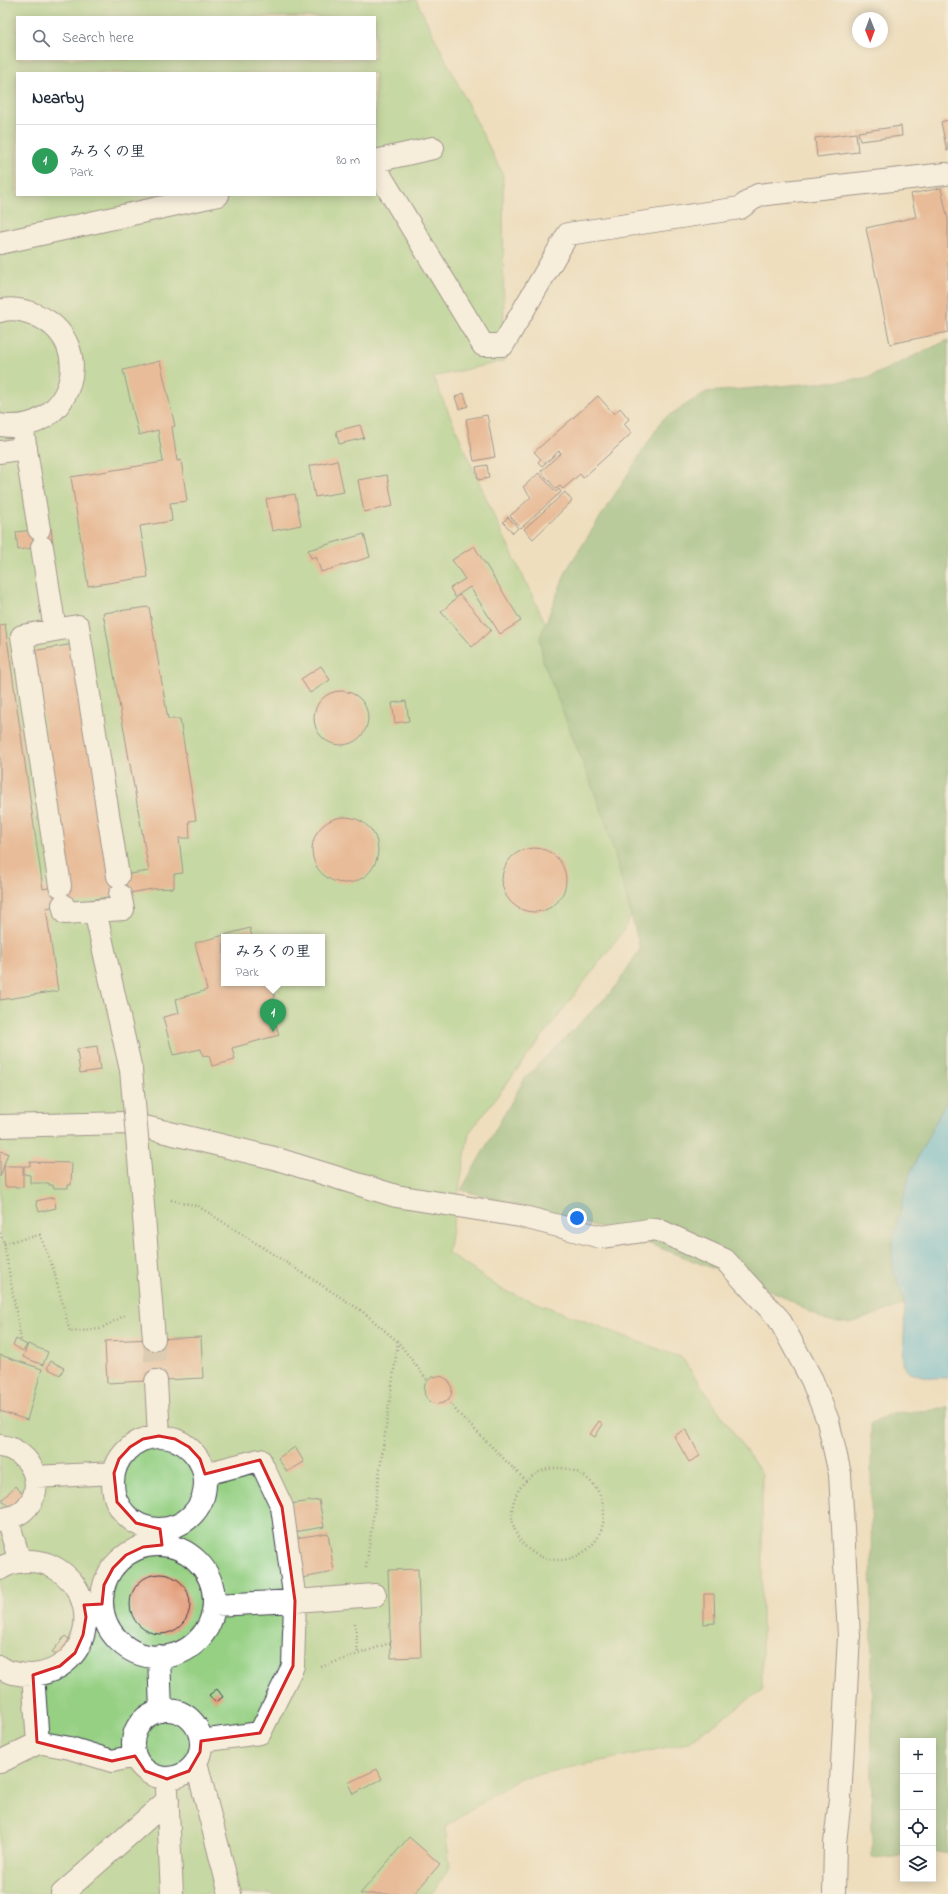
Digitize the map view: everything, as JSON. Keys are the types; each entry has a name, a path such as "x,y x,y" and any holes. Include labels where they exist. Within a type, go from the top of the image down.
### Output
{"street":[{"path":"376,161 433,148"},
{"path":"376,169 483,345 503,345 568,234 740,208 758,195 946,174"},
{"path":"0,243 213,196"},
{"path":"0,311 6,309 26,310 44,318 58,330 68,346 72,365 70,384 62,401 49,415 31,424 22,426 13,427 0,425"},
{"path":"22,426 54,630"},
{"path":"0,452 26,448"},
{"path":"78,626 123,909 65,913 22,636 54,630 78,626"},
{"path":"95,911 131,1070 154,1339"},
{"path":"0,1126 128,1123 274,1158 396,1196 520,1216 601,1237 656,1229 725,1260 778,1319 812,1380 828,1421 840,1474 849,1636 840,1799 835,1843 834,1894"},
{"path":"156,1381 159,1436"},
{"path":"0,1569 4,1566 20,1562 41,1562 58,1569 72,1581 82,1597 93,1604 107,1622 117,1639 132,1650 150,1656 169,1656 186,1649 201,1638 210,1623 214,1605 213,1588 206,1572 194,1558 161,1537 150,1528 136,1523 125,1514 117,1502 113,1488 114,1473 119,1460 130,1447 143,1439 159,1436 175,1439 189,1447 200,1459 205,1474 205,1490 200,1506 191,1517 161,1537 126,1555 113,1568 104,1585 93,1604 86,1617 83,1636 75,1653 60,1666 42,1674 23,1675 4,1670 0,1667"},
{"path":"0,1446 13,1448 23,1455 31,1465 35,1477 35,1490 31,1501 23,1511 4,1519 20,1562"},
{"path":"201,1741 260,1733 293,1666 295,1601 282,1507 260,1460 205,1474"},
{"path":"35,1477 114,1473"},
{"path":"214,1605 295,1601 368,1595"},
{"path":"159,1656 161,1711"},
{"path":"33,1675 38,1742"},
{"path":"174,1710 184,1714 199,1731 201,1741 200,1752 196,1762 189,1771 179,1777 167,1779 155,1777 145,1771 134,1756 132,1739 136,1728 143,1719 152,1713 161,1711 174,1710"},
{"path":"0,1762 38,1742 70,1748 112,1761 134,1756"},
{"path":"196,1762 230,1894"},
{"path":"167,1779 172,1894"},
{"path":"62,1894 168,1800"}],"path":[{"path":"142,1188 198,1206 362,1311 398,1342 428,1381"},
{"path":"0,1233 4,1243 21,1340"},
{"path":"4,1243 40,1235 54,1270 70,1332 100,1329 150,1301"},
{"path":"368,1595 398,1342"},
{"path":"448,1400 457,1412 526,1481"},
{"path":"552,1468 567,1468 581,1473 593,1483 601,1495 603,1502 603,1524 598,1538 588,1550 574,1557 558,1560 543,1558 529,1550 519,1538 513,1524 512,1508 516,1493 526,1481 538,1472 552,1468"},
{"path":"286,1681 309,1671 390,1643"}],"highlighted area":[{"path":"159,1436 175,1439 189,1447 200,1459 205,1474 260,1460 282,1507 295,1601 293,1666 260,1733 201,1741 200,1752 189,1771 167,1779 145,1771 135,1756 112,1761 37,1742 33,1675 60,1666 75,1653 83,1635 86,1617 84,1605 102,1604 104,1585 113,1568 126,1555 143,1547 162,1545 160,1529 136,1523 117,1502 114,1473 119,1459 130,1447 143,1439"}],"green space":[{"path":"0,0 416,0 503,175 504,361 433,377 494,516 659,860 623,931 469,1133 448,1253 503,1290 682,1358 762,1474 762,1690 687,1743 520,1778 445,1827 450,1867 432,1894 0,1894"},
{"path":"948,340 948,1098 910,1173 893,1267 905,1304 851,1323 826,1321 779,1294 621,1233 461,1190 525,1078 614,989 640,949 606,822 543,661 540,637 567,569 663,419 706,392 865,379"},
{"path":"948,1407 948,1852 936,1853 936,1738 900,1738 900,1855 872,1858 871,1423 892,1413 943,1409"}],"water":[{"path":"948,1098 948,1378 932,1378 909,1373 903,1364 905,1304 893,1267 892,1243 910,1173"}],"building":[{"path":"948,120 948,151 947,151 941,122"},
{"path":"901,126 902,136 860,141 858,132"},
{"path":"856,133 858,152 817,157 815,138"},
{"path":"941,188 948,220 948,332 890,344 866,228 916,217 911,194"},
{"path":"160,361 175,426 172,427 177,461 181,460 187,501 170,503 172,521 140,526 148,577 88,586 71,477 163,462 158,430 139,435 123,370"},
{"path":"464,393 468,406 459,409 455,397"},
{"path":"598,396 614,414 620,408 629,419 624,424 632,433 583,478 580,474 563,489 560,486 556,489 541,471 561,453 559,451 542,466 538,462 541,459 534,452"},
{"path":"487,415 495,457 474,461 466,419"},
{"path":"360,425 364,438 339,444 336,431"},
{"path":"337,460 344,492 315,497 309,466"},
{"path":"487,465 489,478 478,480 476,467"},
{"path":"539,473 556,492 559,489 561,492 521,528 510,516 531,497 523,487"},
{"path":"387,475 393,506 364,512 358,480"},
{"path":"565,492 572,501 533,539 524,529"},
{"path":"295,494 301,525 272,531 266,499"},
{"path":"508,517 518,528 513,533 503,522"},
{"path":"51,528 53,545 18,550 16,532"},
{"path":"364,534 370,557 321,572 316,556 311,558 308,550"},
{"path":"474,546 521,621 500,634 470,587 455,597 450,588 465,579 452,560"},
{"path":"460,595 491,630 472,647 441,612"},
{"path":"149,607 168,719 180,719 196,820 189,821 190,838 179,838 183,873 174,874 174,888 152,889 46,908 58,991 0,1000 0,625 5,624 43,889 70,884 32,651 74,644 112,877 149,871 103,613"},
{"path":"321,666 330,680 310,693 301,679"},
{"path":"341,691 351,693 360,699 366,708 368,718 366,728 360,737 351,743 341,745 331,743 322,737 316,728 314,718 316,708 322,699 331,693"},
{"path":"406,701 409,721 395,723 392,703"},
{"path":"339,817 351,817 363,822 373,832 378,844 376,863 363,878 351,883 339,883 327,878 317,868 312,856 312,844 317,832 327,822"},
{"path":"534,848 552,854 560,862 566,880 560,898 552,906 534,912 516,906 508,898 502,880 508,862 516,854"},
{"path":"250,928 251,934 228,934"},
{"path":"221,936 221,986 272,986 275,998 269,1000 279,1035 232,1048 235,1060 212,1066 209,1055 203,1056 201,1049 173,1055 163,1017 179,1013 176,999 207,990 195,943"},
{"path":"97,1046 100,1070 80,1073 77,1049"},
{"path":"0,1151 8,1153 0,1177"},
{"path":"30,1162 72,1163 71,1185 68,1185 68,1188 53,1188 53,1185 49,1185 49,1183 30,1183 30,1175 24,1174 24,1166 30,1166"},
{"path":"4,1166 23,1166 23,1187 5,1187"},
{"path":"54,1197 56,1208 39,1212 36,1201"},
{"path":"201,1337 203,1378 107,1383 105,1341"},
{"path":"16,1339 27,1345 23,1351 13,1345"},
{"path":"28,1344 48,1352 43,1365 23,1357"},
{"path":"0,1355 42,1369 27,1420 0,1411"},
{"path":"51,1361 64,1368 60,1375 47,1368"},
{"path":"438,1376 448,1380 452,1390 448,1400 438,1404 428,1400 424,1390 428,1380"},
{"path":"599,1421 603,1424 595,1437 590,1434"},
{"path":"686,1429 700,1456 689,1462 674,1436"},
{"path":"295,1447 304,1462 287,1472 278,1458"},
{"path":"15,1486 29,1499 16,1513 2,1500"},
{"path":"319,1500 324,1527 294,1532 290,1504"},
{"path":"328,1533 334,1572 302,1578 295,1538"},
{"path":"418,1569 421,1657 391,1658 388,1570"},
{"path":"160,1574 176,1579 181,1583 185,1588 190,1604 185,1620 181,1625 176,1629 160,1634 144,1629 139,1625 135,1620 130,1604 135,1588 139,1583 144,1579"},
{"path":"704,1594 714,1594 715,1623 704,1624"},
{"path":"65,1636 74,1643 62,1659 52,1652"},
{"path":"217,1689 223,1697 215,1702 209,1695"},
{"path":"377,1769 382,1779 353,1794 348,1783"},
{"path":"409,1837 440,1864 414,1894 360,1894"}],"tunnel":[{"path":"154,1339 156,1381"}],"place":[{"name":"みろくの里","path":"273,1032"}]}
